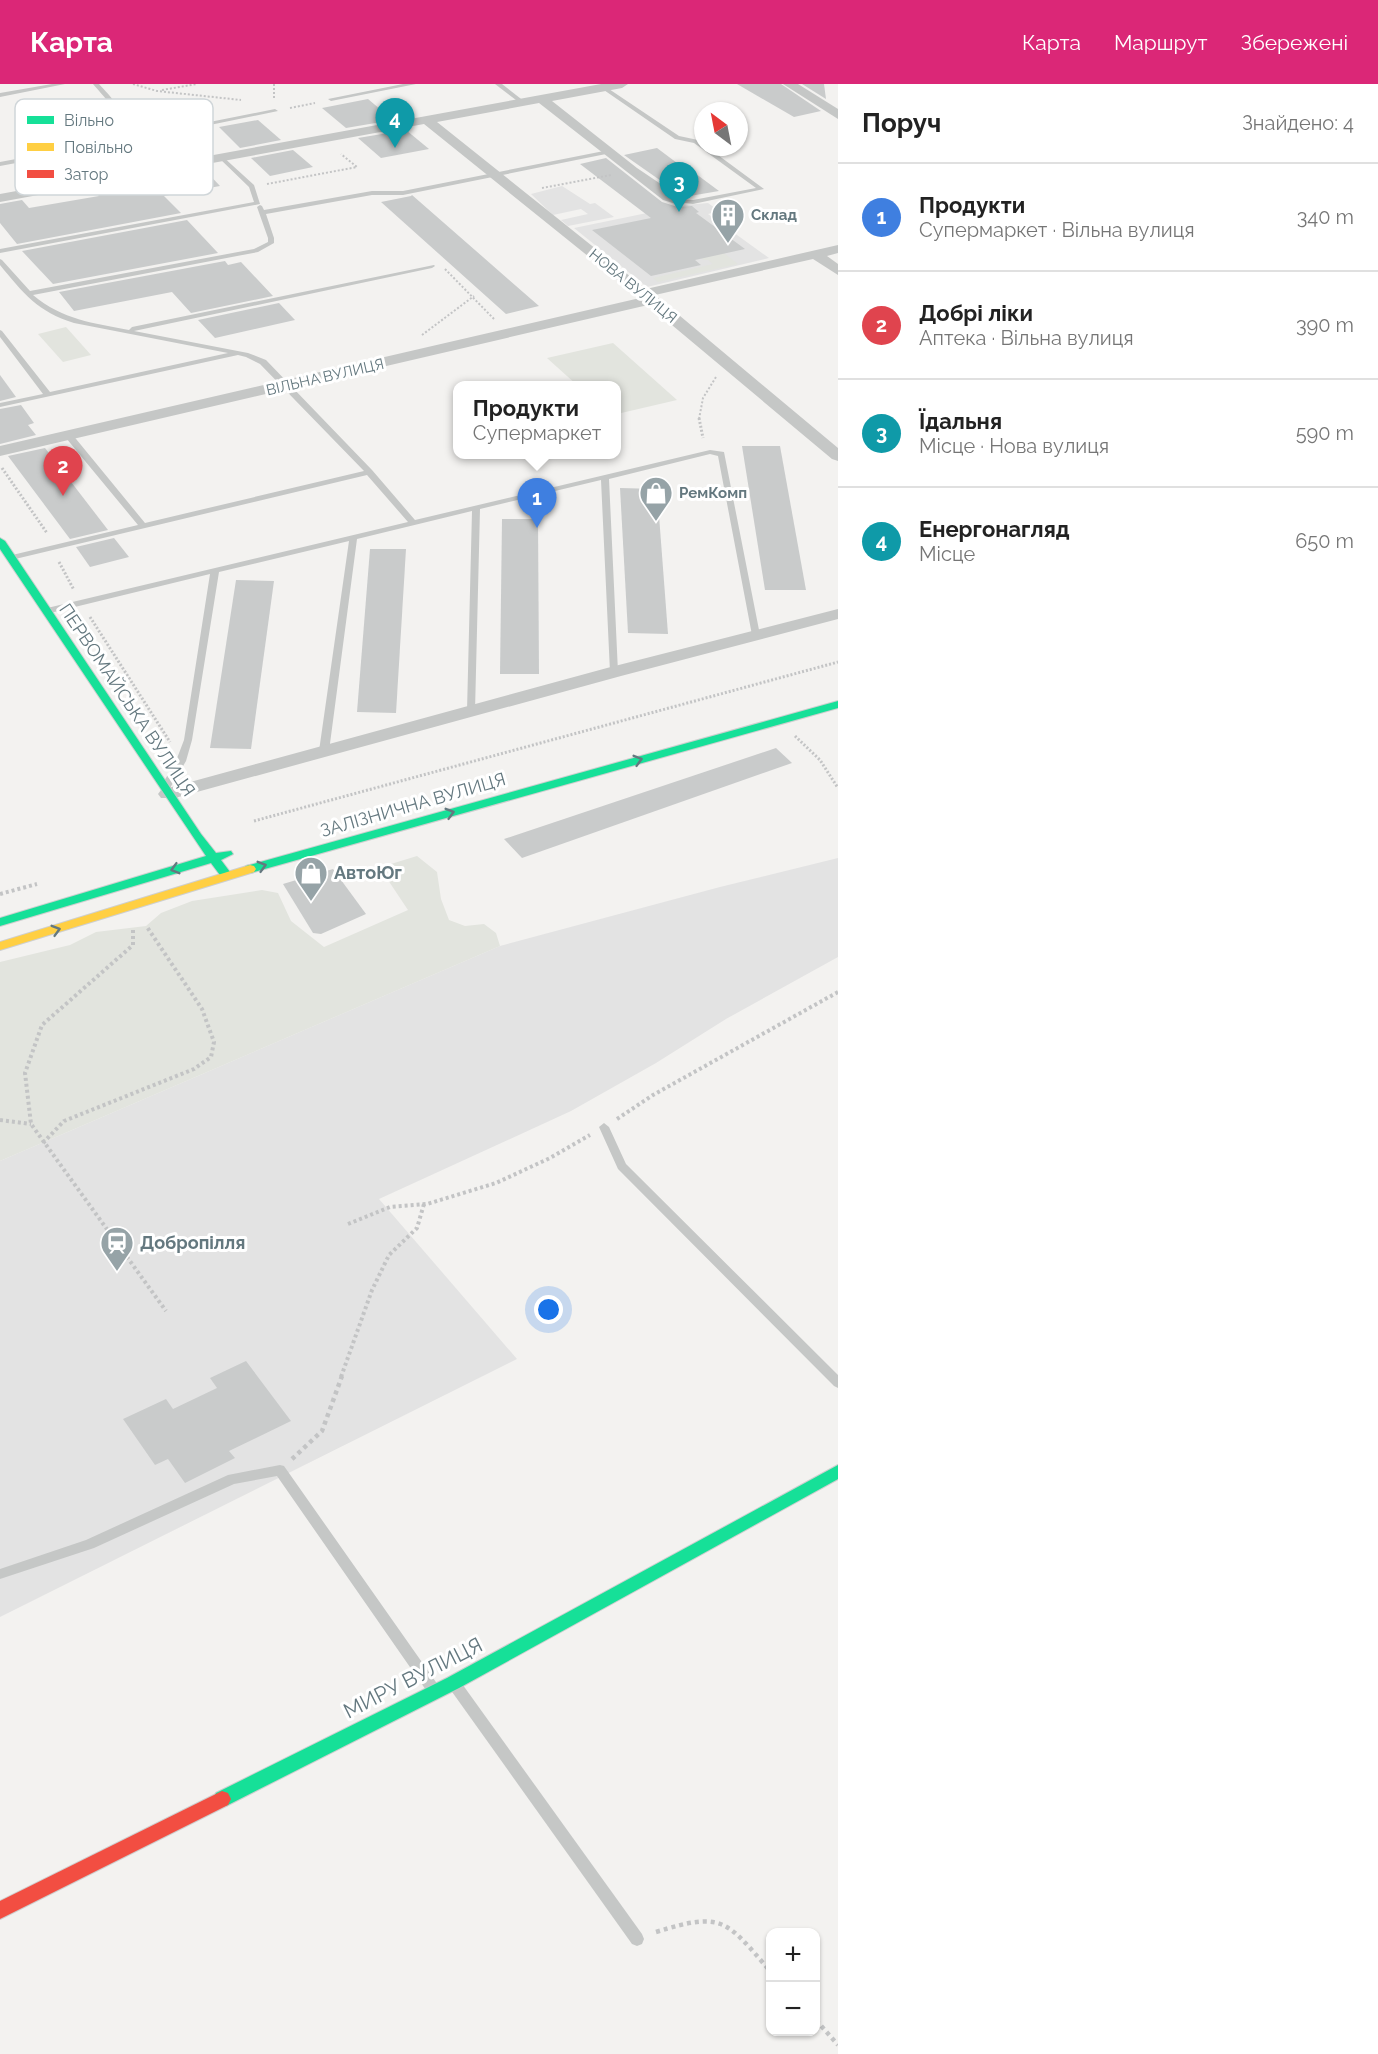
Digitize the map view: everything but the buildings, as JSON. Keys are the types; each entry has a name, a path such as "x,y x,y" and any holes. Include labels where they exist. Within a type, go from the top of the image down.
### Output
{"main road":[{"name":"ПЕРВОМАЙСЬКА ВУЛИЦЯ","path":"0,542 196,836 215,858 226,876"},
{"name":"ЗАЛІЗНИЧНА ВУЛИЦЯ","path":"0,946 123,910 226,876 838,705"},
{"path":"0,922 238,851"},
{"name":"МИРУ ВУЛИЦЯ","path":"0,1910 453,1683 838,1471"}],"street":[{"path":"213,158 622,84"},
{"path":"789,84 838,115"},
{"path":"542,99 632,171 668,197 679,201"},
{"name":"НОВА ВУЛИЦЯ","path":"425,119 496,173 838,456"},
{"path":"0,198 16,195"},
{"name":"ВІЛЬНА ВУЛИЦЯ","path":"0,451 522,332 646,297 838,249"},
{"path":"815,254 838,271"},
{"path":"166,791 838,614"}],"lane":[{"path":"0,95 62,84"},
{"path":"96,84 109,99"},
{"path":"331,99 413,84"},
{"path":"498,84 522,102"},
{"path":"603,87 677,138 694,141"},
{"path":"213,123 275,111"},
{"path":"261,213 372,193 403,193 609,152"},
{"path":"679,201 693,202 762,189 716,156"},
{"path":"27,294 256,251 271,243 269,228 252,186 221,157"},
{"path":"0,164 15,161"},
{"path":"0,251 258,203"},
{"path":"0,261 27,294 39,305 58,316 238,353 263,362 369,472 413,524"},
{"path":"126,330 432,266"},
{"path":"0,332 48,395"},
{"path":"0,405 238,353"},
{"path":"69,435 144,527"},
{"path":"46,611 710,453 721,454 756,635"},
{"path":"11,558 369,472"},
{"path":"605,477 614,672"},
{"path":"471,711 476,508"},
{"path":"324,751 353,538"},
{"path":"166,791 181,761 188,740 215,571"},
{"path":"604,1127 622,1166 838,1383"},
{"path":"0,1574 90,1544 231,1479 280,1470 435,1692"},
{"path":"453,1683 637,1939"}],"path":[{"path":"133,84 157,91 248,101"},
{"path":"157,91 197,84"},
{"path":"275,111 331,99"},
{"path":"252,186 357,166 318,140"},
{"path":"518,192 632,171"},
{"path":"432,266 446,270 474,296 485,312 506,327 522,332"},
{"path":"407,358 411,348 430,326 463,307 474,296"},
{"path":"710,453 699,430 700,405 708,385 728,363"},
{"path":"254,821 838,662"},
{"path":"778,721 815,754 838,788"},
{"path":"129,922 132,927 133,945 42,1025 25,1073 31,1124 166,1311"},
{"path":"43,1143 64,1121 194,1069 211,1057 214,1042 202,1009 146,926 138,924"},
{"path":"348,1224 390,1207 424,1204 495,1183 550,1158 604,1127 652,1095 838,992"},
{"path":"0,1120 31,1124"},
{"path":"280,1470 322,1431 372,1290 389,1255 417,1228 424,1204"},
{"path":"637,1939 694,1919 717,1921 733,1929 766,1965"},
{"path":"820,2025 838,2045"}],"shaded area":[{"path":"562,186 590,204 595,203 614,217 568,226 561,220 588,214 581,209 553,215 531,194"},
{"path":"708,203 719,211 708,214 769,258 647,287 574,228 686,205"},
{"path":"699,234 738,264 658,282 653,278 713,264 676,239"},
{"path":"66,327 91,355 63,362 38,334"},
{"path":"613,343 677,400 621,413 621,381 573,381 547,358"},
{"path":"417,856 437,872 441,899 449,920 465,926 484,924 496,933 500,946 0,1161 0,962 70,945 96,932 146,926 161,913 192,901 262,890 278,893 291,921 324,947 408,910 384,874 391,864"},
{"path":"838,858 838,957 726,1019 656,1063 571,1111 379,1199 517,1359 0,1617 0,1161 500,946"}],"traffic: fast":[{"path":"0,541 197,836 224,872"},
{"path":"250,869 838,704"},
{"path":"0,922 227,854"},
{"path":"222,1799 453,1683 838,1471"}],"traffic: slow":[{"path":"0,946 250,869"}],"traffic: jam":[{"path":"0,1910 222,1799"}],"place":[{"name":"Енергонагляд","path":"395,148"},
{"name":"Їдальня","path":"679,212"},
{"name":"Склад","path":"728,244"},
{"name":"Добрі ліки","path":"63,496"},
{"name":"РемКомп","path":"656,522"},
{"name":"Продукти","path":"537,528"},
{"name":"АвтоЮг","path":"311,902"},
{"name":"Добропілля","path":"117,1272"}]}
